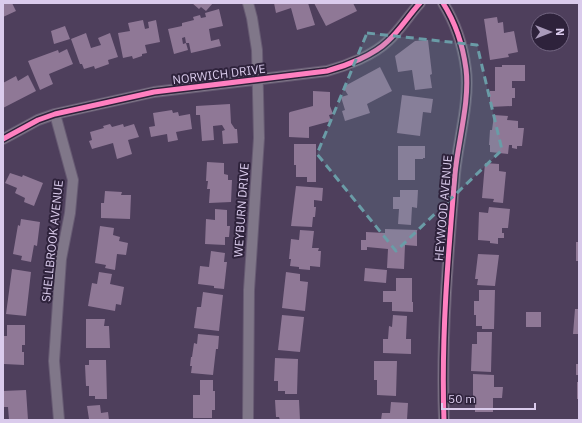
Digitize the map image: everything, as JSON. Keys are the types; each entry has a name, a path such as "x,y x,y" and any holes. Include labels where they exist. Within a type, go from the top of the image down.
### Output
{"street":[{"name":"WEYBURN DRIVE","path":"248,3 257,50 259,138 249,290 248,420"},
{"name":"NORWICH DRIVE","path":"3,139 38,120 55,114 154,92 327,71 349,64 366,56 387,42 420,3"},
{"name":"HEYWOOD AVENUE","path":"443,3 461,43 466,69 466,84 455,170 447,275 444,332 444,420"},
{"name":"SHELLBROOK AVENUE","path":"55,114 73,180 70,213 61,259 54,361 59,420"}],"highlighted area":[{"path":"367,33 477,45 502,150 396,251 317,154"}],"building":[{"path":"3,3 12,3 16,11 3,17"},
{"path":"192,3 213,3 206,11 201,7 199,9"},
{"path":"274,3 308,3 315,25 297,30 291,8 276,13"},
{"path":"314,3 353,3 357,11 326,26"},
{"path":"219,9 223,26 209,29 211,41 219,39 221,46 191,53 189,43 186,43 188,50 174,54 168,29 182,26 182,23 194,20 193,17 200,15 201,18 206,17 205,13","holes":["185,37 186,43 183,44 182,38"]},
{"path":"497,17 498,23 503,22 504,33 514,31 518,52 508,54 509,57 490,60 484,19"},
{"path":"143,20 145,29 149,28 148,22 156,20 160,42 145,45 147,53 142,54 142,56 133,59 132,56 123,58 118,33 130,31 128,23"},
{"path":"65,26 70,39 54,44 51,31"},
{"path":"86,33 91,48 101,45 98,38 110,33 118,57 108,60 109,64 95,69 94,66 84,69 82,64 80,64 71,39"},
{"path":"428,40 432,88 415,90 412,70 398,72 395,56 415,41"},
{"path":"67,49 73,64 49,74 53,84 40,90 28,61 58,50 59,53"},
{"path":"502,65 525,65 525,81 512,81 512,88 515,88 515,98 512,98 512,106 490,107 490,91 495,91 495,67 502,67"},
{"path":"380,67 392,91 367,104 370,113 345,121 342,111 345,110 341,97 348,95 343,87"},
{"path":"28,75 36,91 3,108 3,83 16,76 18,81"},
{"path":"313,91 330,92 330,106 333,114 329,115 331,121 309,127 309,138 289,137 289,113 313,106"},
{"path":"402,95 433,99 431,113 423,112 420,136 397,133"},
{"path":"230,104 231,123 235,129 237,129 238,143 223,144 222,131 225,130 222,125 213,126 214,140 202,141 200,115 196,115 196,106"},
{"path":"172,110 173,113 178,112 179,116 190,114 192,129 176,132 178,140 168,142 167,134 151,137 149,127 155,126 153,113"},
{"path":"494,115 508,116 507,120 518,121 518,128 524,128 522,146 517,146 517,149 512,148 512,145 509,145 508,154 490,152 490,130 492,130"},
{"path":"110,124 112,127 123,124 124,127 134,124 139,137 128,140 132,154 117,159 113,143 92,149 89,141 92,140 90,132 104,128 103,126"},
{"path":"294,144 316,144 316,182 307,182 307,177 296,177 296,165 294,165"},
{"path":"398,146 425,146 425,158 415,159 415,180 398,180"},
{"path":"207,162 224,163 224,174 228,175 228,180 232,180 231,202 209,203 210,189 207,189 208,181 206,181"},
{"path":"485,163 499,164 499,171 506,172 503,203 493,202 494,199 482,198"},
{"path":"10,173 22,177 23,175 43,183 34,206 24,202 25,198 15,193 17,188 5,183"},
{"path":"296,186 323,188 322,201 314,200 314,207 316,207 312,227 291,226"},
{"path":"400,190 418,190 417,208 412,207 411,225 398,224 399,209 393,209 393,197 400,197"},
{"path":"105,191 122,192 121,195 131,195 130,219 101,218 101,203 104,203"},
{"path":"489,207 510,209 508,228 502,228 504,238 498,238 498,244 490,243 490,241 478,240 479,212 488,213"},
{"path":"215,209 227,210 227,226 230,226 229,237 225,237 225,245 205,244 206,219 215,220"},
{"path":"21,219 40,222 37,246 34,245 31,262 21,260 22,256 13,254 18,225 20,226"},
{"path":"100,226 114,228 113,235 120,237 119,241 128,243 126,255 117,254 115,270 105,268 106,265 95,263"},
{"path":"385,229 417,230 417,246 405,245 404,269 387,268 388,249 367,247 367,250 361,250 361,240 366,240 366,232 385,233"},
{"path":"300,230 314,231 312,248 319,248 318,251 321,251 320,267 310,266 310,270 290,266 291,259 289,259 291,239 299,240"},
{"path":"576,242 579,242 579,261 576,261"},
{"path":"211,251 225,253 224,262 227,262 224,289 198,284 200,266 209,267"},
{"path":"478,254 499,255 495,286 477,285 478,279 475,279"},
{"path":"365,268 387,270 386,283 364,281"},
{"path":"12,269 31,272 26,316 6,314"},
{"path":"99,272 112,274 110,284 124,287 121,305 116,304 115,311 88,306 92,283 97,284"},
{"path":"286,272 300,274 300,281 308,282 305,311 282,308"},
{"path":"396,278 412,278 413,312 392,311 392,302 383,302 383,291 396,291"},
{"path":"479,290 495,290 494,329 482,329 482,326 476,326 474,301 479,301"},
{"path":"203,292 223,295 219,331 194,328 197,307 201,307"},
{"path":"575,309 579,309 579,334 573,334"},
{"path":"526,312 541,312 541,327 526,327"},
{"path":"282,315 304,317 300,352 278,350"},
{"path":"393,315 407,316 406,339 411,339 411,354 383,353 383,339 388,339 389,326 392,327"},
{"path":"86,319 105,319 104,326 109,326 110,348 86,348"},
{"path":"7,325 25,325 25,345 22,345 22,352 24,352 24,365 4,364 3,347 4,336 7,336"},
{"path":"477,332 492,332 491,372 471,371 472,344 477,344"},
{"path":"198,334 219,336 213,375 191,373 191,357 194,343 197,344"},
{"path":"275,358 298,359 297,394 285,394 285,391 278,391 278,381 274,381"},
{"path":"89,360 106,360 107,399 95,399 95,396 89,396 89,386 86,386 85,365 89,365"},
{"path":"374,361 397,361 396,396 377,395 377,380 374,380"},
{"path":"576,364 579,364 579,375 576,375"},
{"path":"473,374 494,375 494,387 503,387 502,398 493,398 493,412 475,412 475,404 473,404"},
{"path":"200,380 213,380 213,391 215,391 215,410 212,410 212,418 193,418 193,395 200,395"},
{"path":"577,382 579,382 579,399 577,399"},
{"path":"26,390 28,420 9,420 8,407 3,407 3,391"},
{"path":"275,400 299,400 300,420 280,420 279,417 276,417"},
{"path":"391,402 408,403 407,420 381,420 382,413 390,413"},
{"path":"100,405 101,413 108,412 109,420 89,419 87,406"}],"cycle path":[{"path":"3,139 38,120 55,114 154,92 335,69 351,63 382,46 397,32 420,3"},
{"path":"443,3 455,26 461,43 465,60 467,81 465,108 456,161 448,266 443,358 444,420"}]}
